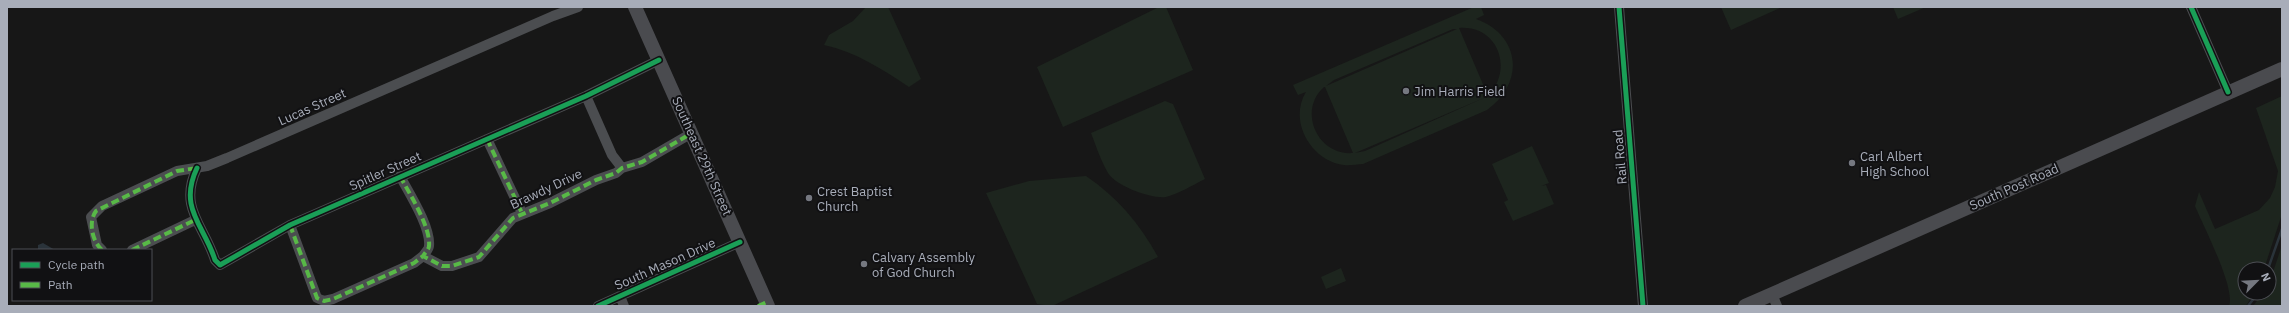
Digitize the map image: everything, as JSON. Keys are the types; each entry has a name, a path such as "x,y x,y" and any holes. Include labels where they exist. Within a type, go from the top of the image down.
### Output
{"main road":[{"name":"Southeast 29th Street","path":"635,7 740,242 764,305"},
{"name":"South Post Road","path":"1745,306 1774,300 2282,68"}],"street":[{"name":"Lucas Street","path":"101,249 97,245 92,225 91,217 96,211 177,170 197,168 227,158 553,16 578,7"},
{"name":"Rail Road","path":"1619,7 1644,306"},
{"path":"2191,7 2228,92"},
{"name":"Spitler Street","path":"197,168 190,188 190,203 195,220 215,260 220,265 290,226 400,176 586,96 659,60"},
{"path":"586,96 612,154 622,168"},
{"name":"Brawdy Drive","path":"423,256 442,266 468,262 479,257 505,225 522,213 550,203 622,168 642,162 692,133"},
{"path":"487,139 522,213"},
{"path":"290,226 317,298 324,301 333,299 414,263 423,256 429,247 428,238 422,218 400,176"},
{"path":"134,249 195,220"},
{"name":"South Mason Drive","path":"598,306 740,242"},
{"path":"620,296 624,306"}],"shaded area":[{"path":"866,7 888,7 921,79 909,87 858,57 824,45 829,35 853,21"},
{"path":"1159,7 1166,7 1193,70 1063,127 1037,67"},
{"name":"Jim Harris Field","path":"1474,7 1481,7 1484,15 1476,19 1491,26 1502,36 1509,48 1513,60 1512,74 1508,87 1499,99 1487,110 1363,164 1346,165 1332,162 1313,148 1301,127 1301,103 1306,92 1298,95 1293,85","holes":["1459,28 1473,29 1484,34 1492,41 1498,51 1501,62 1500,74 1496,85 1488,96","1453,29 1457,29 1326,86 1334,80","1325,87 1353,153 1341,152 1330,147 1321,140 1315,130 1312,119 1312,108 1316,97","1486,97 1365,151 1355,153"]},
{"path":"1721,7 1782,7 1731,30"},
{"path":"1893,7 1926,7 1898,19"},
{"path":"2282,96 2282,214 2267,261 2237,261 2237,301 2249,301 2246,306 2229,306 2230,298 2228,286 2218,257 2195,206 2199,192 2215,229 2259,210 2270,198 2275,187 2278,171 2256,108"},
{"path":"1165,101 1173,104 1205,179 1175,194 1160,197 1134,191 1118,183 1112,178 1103,164 1091,133"},
{"path":"1532,146 1549,183 1541,186 1546,185 1554,204 1513,221 1504,202 1508,200 1492,164"},
{"path":"1086,176 1108,193 1127,212 1144,233 1158,257 1052,306 1037,304 986,193 1029,181"},
{"path":"43,243 53,249 38,249 38,245"},
{"path":"2282,245 2282,306 2253,306 2257,301 2277,301 2277,261"},
{"path":"1341,268 1346,281 1326,289 1321,277"}],"waterway":[{"path":"2271,261 2282,229"},
{"path":"2248,306 2252,301"}],"marked path":[{"path":"290,225 317,298 324,301 333,299 414,263 423,256 442,266 452,266 479,257 513,218 550,203 596,180 616,173 622,168 642,162 692,133"},
{"path":"487,139 522,213"},
{"path":"101,249 96,242 92,231 92,220 96,211 177,171 197,168"},
{"path":"400,176 419,210 427,229 429,246 428,250 423,256"},
{"path":"134,249 195,220"},
{"path":"758,306 767,302"}],"cycle path":[{"path":"1619,7 1643,306"},
{"path":"2191,7 2228,92"},
{"path":"197,168 190,194 191,205 215,260 220,265 290,225 586,96 659,60"},
{"path":"598,306 740,242"}],"place":[{"name":"Jim Harris Field","path":"1406,91"},
{"name":"Carl Albert High School","path":"1852,163"},
{"name":"Crest Baptist Church","path":"809,198"},
{"name":"Calvary Assembly of God Church","path":"864,264"}]}
